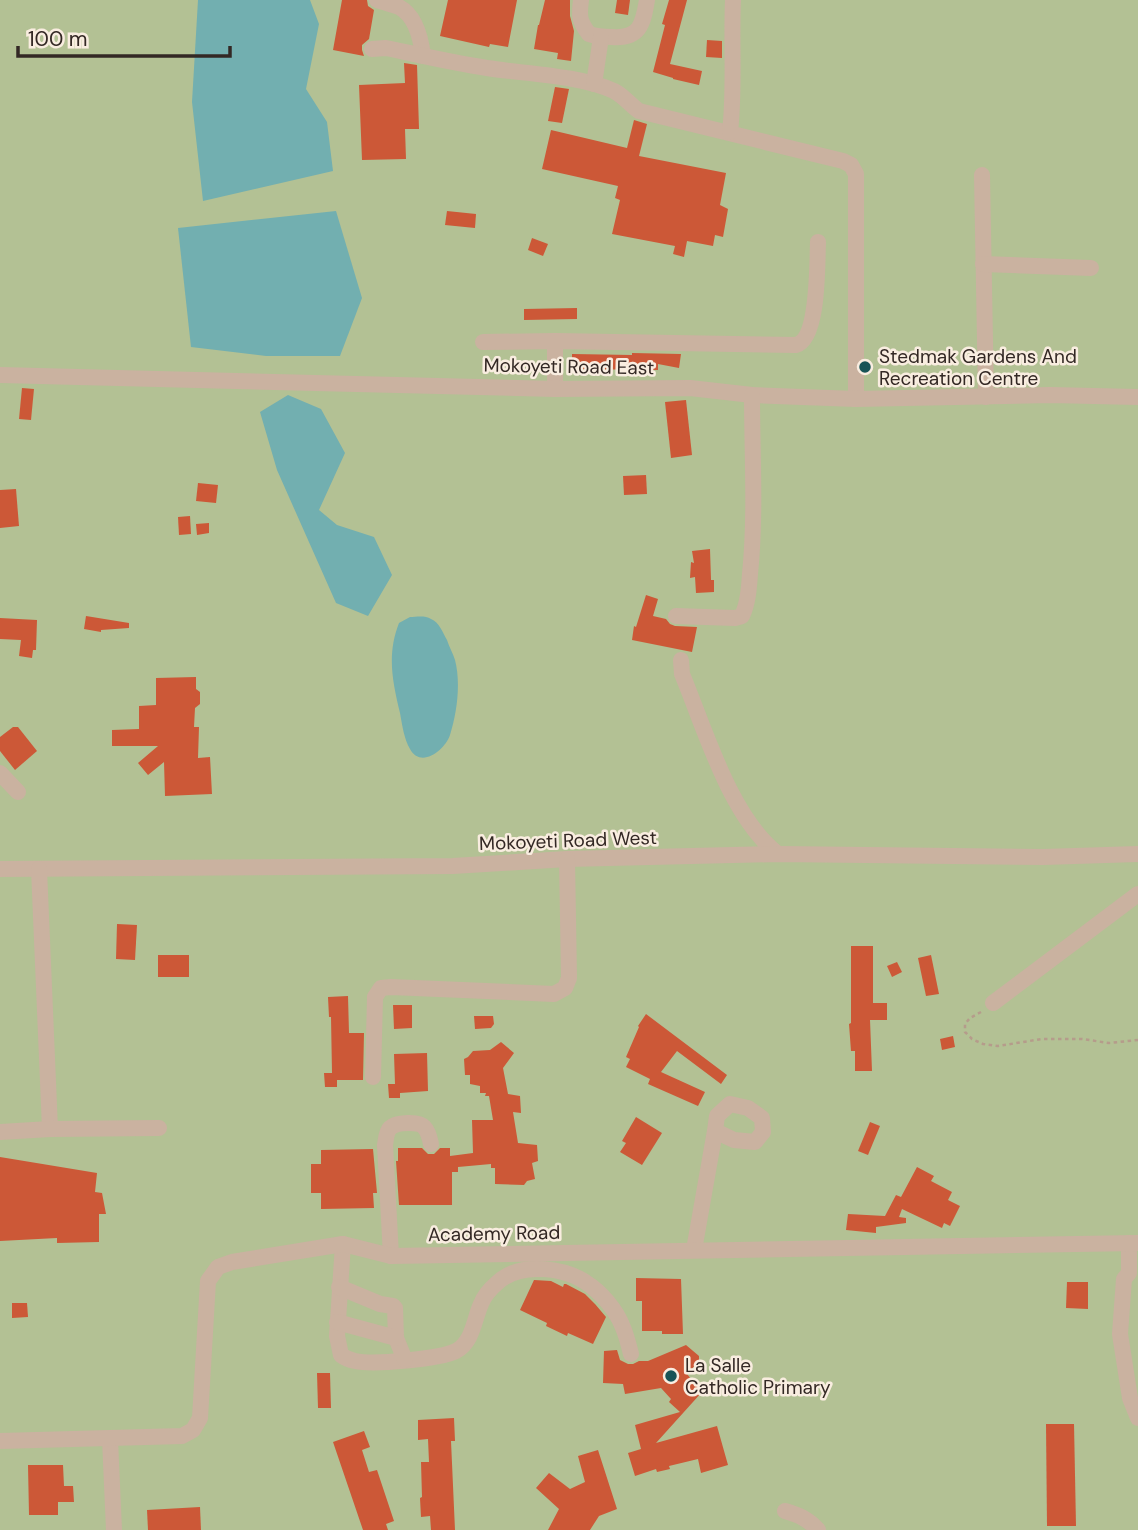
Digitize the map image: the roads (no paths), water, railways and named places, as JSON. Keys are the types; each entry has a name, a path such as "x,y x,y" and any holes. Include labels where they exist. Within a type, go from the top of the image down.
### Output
{"street":[{"path":"377,0 402,8 415,25 424,56"},
{"path":"581,0 581,24 589,34 623,38 633,35 639,29 647,0"},
{"path":"730,132 733,104 733,0"},
{"path":"594,83 601,37"},
{"path":"372,49 386,48 486,68 594,83 625,98 639,111 730,132 851,165 856,174 856,399"},
{"path":"982,175 986,397"},
{"path":"483,342 801,344 811,325 814,311 818,242"},
{"path":"984,264 1091,268"},
{"path":"555,341 555,388"},
{"name":"Mokoyeti Road East","path":"0,375 555,388 690,388 752,395 856,399 1050,395 1138,397"},
{"path":"676,616 735,618 741,616 744,611 753,548 752,395"},
{"path":"681,660 682,674 727,784 746,818 767,846 778,854"},
{"path":"0,774 18,792"},
{"name":"Mokoyeti Road West","path":"0,869 453,866 567,859 778,854 1043,857 1138,854"},
{"path":"373,1077 375,998 381,988 544,994 554,994 565,988 569,978 567,859"},
{"path":"39,869 50,1129"},
{"path":"993,1003 1138,894"},
{"path":"391,1256 385,1145 387,1131 403,1124 423,1125 431,1144"},
{"path":"0,1132 159,1128"},
{"path":"694,1250 715,1131"},
{"path":"1133,1243 1129,1273 1124,1279 1120,1334 1130,1398 1138,1418"},
{"name":"Academy Road","path":"0,1441 183,1436 193,1430 200,1418 208,1281 218,1267 232,1262 344,1244 391,1256 1133,1243"},
{"path":"344,1244 339,1287 338,1346 341,1355 356,1362 433,1357 457,1350 464,1345 472,1330 486,1294 498,1281 519,1270 540,1269 566,1273 591,1285 614,1310 626,1332 631,1354"},
{"path":"339,1287 380,1304 393,1306 396,1311 396,1338 405,1360"},
{"path":"337,1322 396,1338"},
{"path":"110,1439 114,1530"},
{"path":"785,1511 809,1520 818,1530"}],"water":[{"path":"198,0 310,0 319,24 306,89 327,122 333,171 203,201 192,102"},
{"path":"336,211 362,298 340,356 266,356 191,347 178,228"},
{"path":"288,395 321,409 345,453 319,510 337,525 374,537 392,575 368,616 336,603 277,470 260,412"},
{"path":"410,617 434,620 447,640 457,669 455,717 450,735 438,751 426,757 415,755 408,745 393,678 395,634 399,623"}],"place":[{"name":"Stedmak Gardens And Recreation Centre","path":"865,367"},
{"name":"La Salle Catholic Primary","path":"671,1376"}]}
